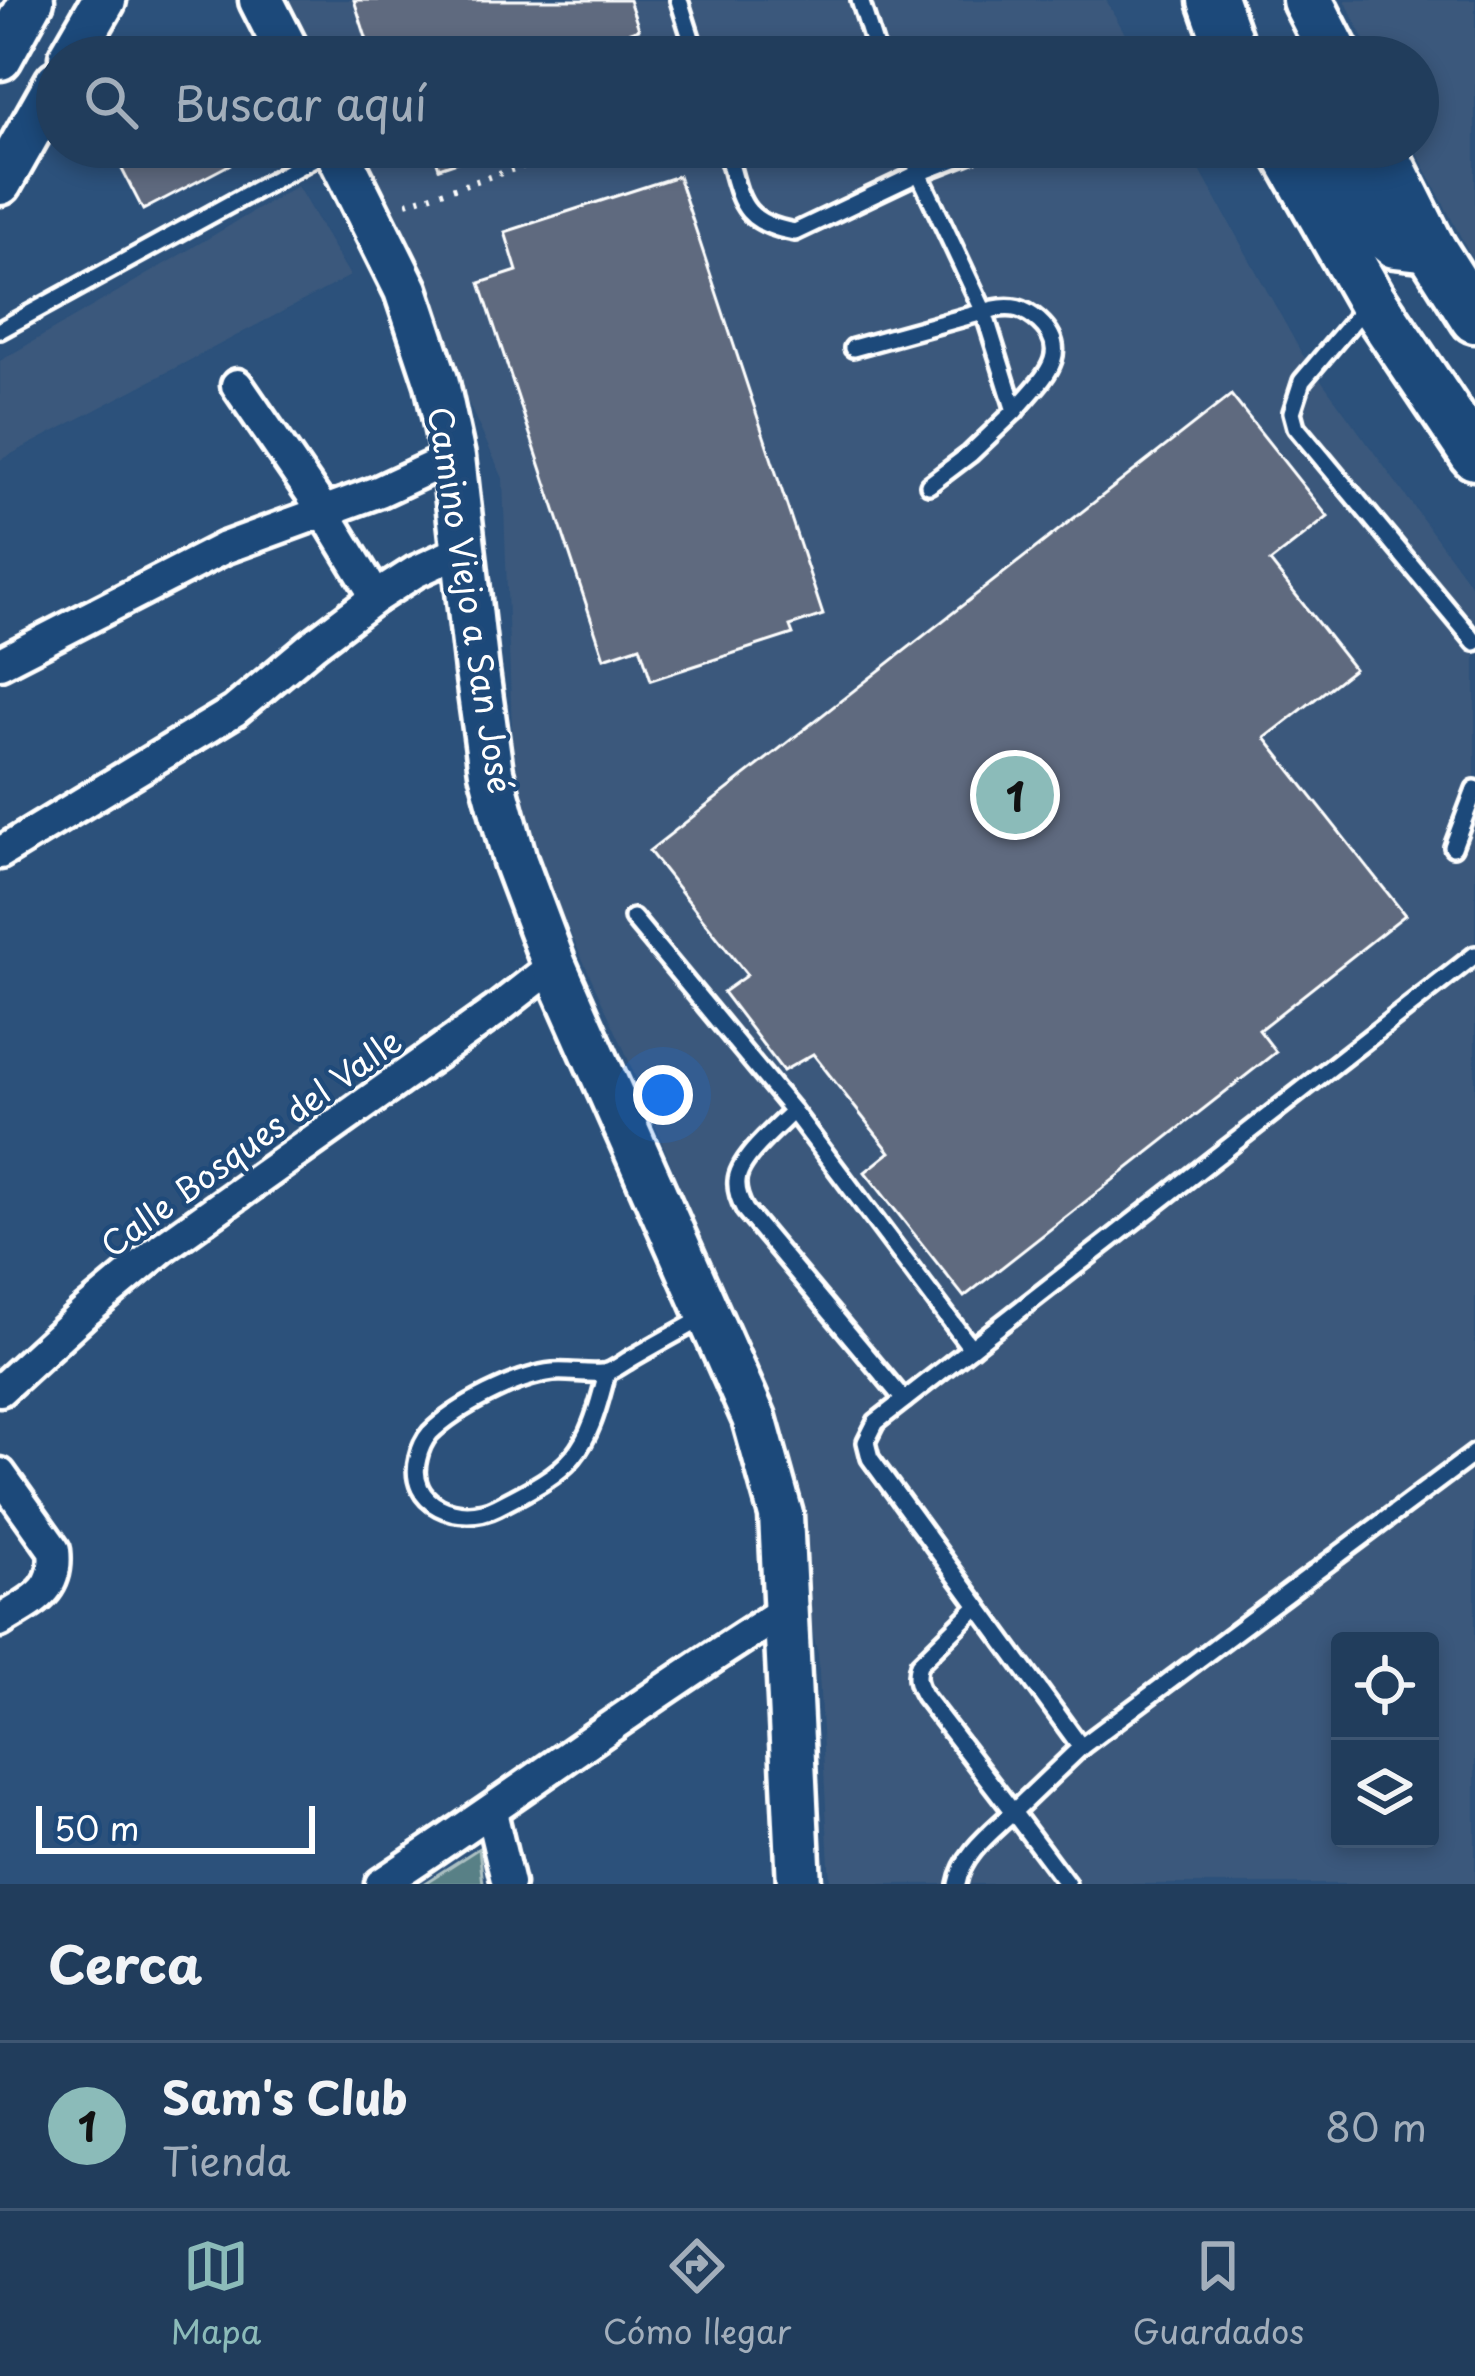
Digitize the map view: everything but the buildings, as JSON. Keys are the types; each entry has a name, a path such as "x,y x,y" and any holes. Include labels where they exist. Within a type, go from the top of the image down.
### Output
{"main road":[{"path":"1213,0 1229,36"},
{"path":"1307,0 1325,36"},
{"path":"1296,168 1370,300 1475,455"},
{"path":"1340,168 1369,222 1395,243 1430,247"},
{"path":"1391,168 1430,247 1473,310"}],"street":[{"path":"0,58 32,0"},
{"path":"83,36 104,0"},
{"path":"261,0 279,36"},
{"path":"0,183 36,119"},
{"name":"Camino Viejo a San José","path":"346,168 406,290 437,383 453,458 491,772 515,861 554,965 754,1418 781,1515 800,1884"},
{"path":"237,386 323,510 376,597"},
{"path":"0,663 224,548 453,458"},
{"path":"0,853 234,711 376,597 463,550"},
{"name":"Calle Bosques del Valle","path":"0,1390 162,1248 554,965"},
{"path":"0,1474 55,1550 56,1564 46,1591 0,1622"},
{"path":"381,1884 786,1610"},
{"path":"490,1812 508,1884"}],"lane":[{"path":"679,0 690,36"},
{"path":"860,0 871,36"},
{"path":"0,330 297,168"},
{"path":"732,168 746,212 764,224 795,232 933,168"},
{"path":"918,168 984,312 1015,411"},
{"path":"1370,300 1302,381 1292,412 1296,428 1475,641"},
{"path":"854,348 1009,306 1028,311 1051,332 1056,355 1046,373 1015,411 929,485"},
{"path":"1453,847 1475,789"},
{"path":"633,918 794,1111 970,1348"},
{"path":"1081,1747 870,1458 866,1442 876,1422 1475,955"},
{"path":"794,1111 742,1164 736,1177 737,1195 904,1400"},
{"path":"607,1372 586,1438 565,1468 548,1480 489,1511 449,1513 423,1495 416,1481 419,1451 428,1435 464,1408 531,1375 607,1372 707,1316"},
{"path":"957,1884 971,1853 1081,1747 1475,1453"},
{"path":"979,1606 919,1664 917,1684 1066,1884"}],"path":[{"path":"369,215 518,168"}],"shaded area":[{"path":"281,0 1106,0 1126,36 298,36"},
{"path":"1345,0 1475,0 1475,264 1425,168 1439,168 1439,36 1362,36"},
{"path":"360,168 1199,168 1302,354 1475,591 1475,1884 830,1884 818,1654 744,1344 624,1049 515,813 503,478"},
{"path":"297,186 350,276 0,460 0,361"}],"green space":[{"path":"479,1848 483,1884 423,1884"}],"place":[{"name":"Sam's Club","path":"1015,795"}]}
